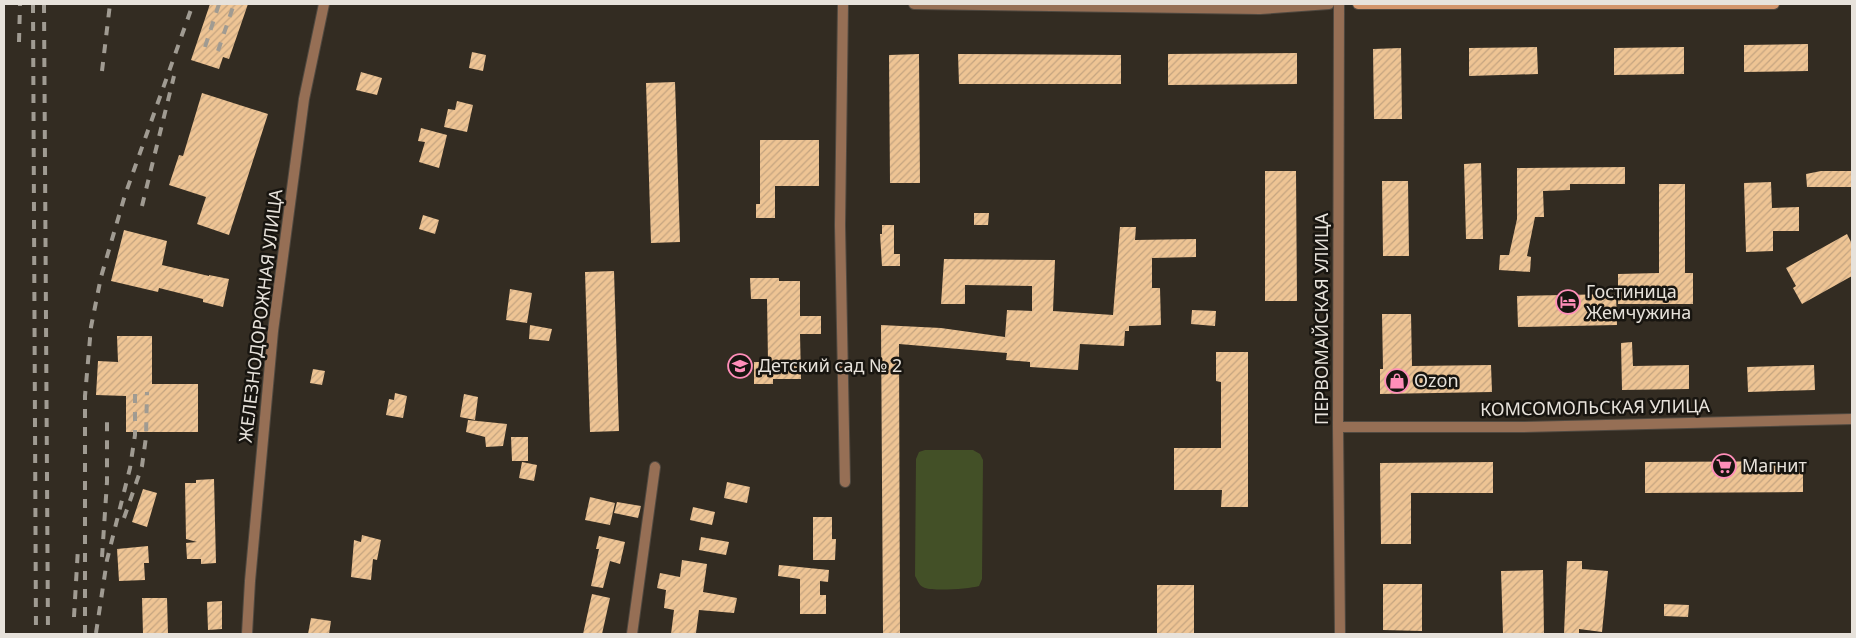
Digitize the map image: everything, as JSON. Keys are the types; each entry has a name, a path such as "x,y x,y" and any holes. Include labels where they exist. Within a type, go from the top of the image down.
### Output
{"main road":[{"path":"1358,4 1774,4"}],"street":[{"name":"ЖЕЛЕЗНОДОРОЖНАЯ УЛИЦА","path":"247,634 250,581 273,331 304,99 324,4"},
{"path":"843,4 840,225 845,482"},
{"path":"914,4 1260,9 1329,4"},
{"name":"ПЕРВОМАЙСКАЯ УЛИЦА","path":"1339,4 1338,427 1340,634"},
{"name":"КОМСОМОЛЬСКАЯ УЛИЦА","path":"1338,427 1521,427 1852,419"},
{"path":"632,634 655,467"}],"green space":[{"path":"925,450 973,450 980,454 983,460 982,579 979,586 930,589 921,586 915,576 916,459 919,452"}],"building":[{"path":"210,4 248,4 229,59 223,57 219,69 191,60"},
{"path":"1808,44 1808,71 1744,72 1744,45"},
{"path":"1537,47 1538,74 1469,76 1469,48"},
{"path":"1684,47 1684,74 1614,75 1614,48"},
{"path":"1401,48 1402,119 1374,119 1373,49"},
{"path":"472,52 486,55 483,71 469,68"},
{"path":"1297,53 1297,84 1168,85 1168,54"},
{"path":"919,54 920,183 890,183 889,55"},
{"path":"958,54 1121,55 1121,84 959,84"},
{"path":"361,72 382,78 377,95 356,90"},
{"path":"675,82 680,242 651,243 646,83"},
{"path":"202,93 268,114 229,235 197,224 206,197 169,185 179,155 183,156"},
{"path":"457,101 473,105 467,132 444,127 448,109 455,110"},
{"path":"421,128 447,135 439,168 419,162 425,142 418,141"},
{"path":"760,140 819,140 819,186 775,186 775,218 756,218 756,204 760,204"},
{"path":"1481,163 1483,239 1466,239 1464,164"},
{"path":"1625,167 1625,184 1570,184 1570,190 1543,191 1544,217 1535,217 1527,256 1531,257 1530,272 1499,270 1500,255 1509,255 1517,219 1517,168"},
{"path":"1265,171 1296,171 1297,301 1265,301"},
{"path":"1821,171 1852,171 1852,187 1807,187 1806,174"},
{"path":"1382,181 1408,181 1409,256 1383,256"},
{"path":"1771,182 1772,208 1799,207 1799,231 1773,231 1773,251 1746,252 1744,183"},
{"path":"1659,184 1685,184 1685,273 1693,273 1693,304 1618,304 1618,274 1659,273"},
{"path":"974,213 989,213 988,225 974,225"},
{"path":"423,215 439,220 435,234 419,229"},
{"path":"882,225 894,225 894,254 900,254 900,266 882,266 880,234 882,234"},
{"path":"1120,227 1136,227 1135,240 1196,239 1196,257 1152,258 1152,288 1160,288 1161,325 1129,326 1129,331 1125,331 1124,346 1080,344 1078,370 1030,367 1030,362 1006,360 1007,353 899,344 900,634 883,634 881,325 941,328 1005,337 1007,310 1032,311 1032,286 965,285 965,304 941,304 944,259 1055,260 1053,311 1113,315"},
{"path":"124,230 167,241 162,265 229,279 223,307 203,302 203,299 159,288 158,292 111,281"},
{"path":"1847,234 1852,244 1852,276 1802,304 1793,288 1796,286 1786,268"},
{"path":"614,271 619,431 590,432 585,272"},
{"path":"750,278 779,278 779,281 800,281 800,316 821,316 821,334 800,334 801,379 773,379 773,384 754,384 754,362 768,362 767,299 751,299"},
{"path":"510,289 532,293 527,323 506,320"},
{"path":"1616,294 1617,325 1518,327 1517,296"},
{"path":"1192,310 1216,311 1215,326 1191,324"},
{"path":"1382,314 1411,314 1412,366 1491,365 1492,392 1380,394 1380,369 1383,369"},
{"path":"530,325 552,329 549,341 529,339"},
{"path":"117,336 152,336 152,384 198,384 198,432 126,432 126,396 96,395 98,361 118,362"},
{"path":"1632,342 1633,366 1689,365 1689,389 1622,390 1621,343"},
{"path":"1216,352 1248,352 1248,507 1221,507 1222,490 1174,490 1174,448 1221,448 1221,382 1216,381"},
{"path":"1814,365 1815,390 1748,392 1747,367"},
{"path":"313,369 325,371 322,385 310,383"},
{"path":"395,393 407,396 403,418 386,415 389,399 394,400"},
{"path":"464,394 478,397 475,420 460,417"},
{"path":"468,420 507,424 503,446 486,447 485,437 466,432"},
{"path":"511,437 528,437 528,461 512,461"},
{"path":"1803,461 1803,492 1645,493 1645,462"},
{"path":"522,462 537,465 534,481 519,478"},
{"path":"1493,462 1493,493 1411,493 1411,544 1381,544 1380,463"},
{"path":"214,479 216,563 201,564 201,559 187,559 186,543 197,542 186,539 185,483 196,483 196,480"},
{"path":"727,482 750,487 747,503 724,498"},
{"path":"143,489 157,493 147,527 132,522"},
{"path":"590,497 615,503 610,525 585,520"},
{"path":"617,502 641,506 638,518 614,513"},
{"path":"693,507 715,512 712,525 690,520"},
{"path":"813,517 832,517 832,539 836,539 835,560 813,560"},
{"path":"362,535 381,540 377,560 373,559 371,580 351,577 354,540 361,542"},
{"path":"599,536 625,542 620,564 610,561 603,588 591,586 599,549 596,549"},
{"path":"701,537 729,542 726,555 699,550"},
{"path":"148,546 149,563 144,563 145,580 119,581 117,549"},
{"path":"682,560 707,564 703,592 737,598 734,613 699,610 696,633 671,634 674,610 664,608 666,590 657,588 660,573 680,577"},
{"path":"1567,561 1582,561 1582,569 1608,571 1602,632 1579,629 1579,634 1564,634"},
{"path":"779,565 829,570 828,582 820,581 820,595 826,595 826,614 800,614 800,579 778,576"},
{"path":"1543,570 1544,634 1503,634 1501,571"},
{"path":"1383,584 1422,584 1422,631 1383,630"},
{"path":"1157,585 1194,585 1194,634 1157,634"},
{"path":"592,594 610,598 602,634 583,634"},
{"path":"142,598 167,598 168,634 143,634"},
{"path":"222,601 222,629 208,630 207,602"},
{"path":"1664,604 1689,605 1688,617 1664,616"},
{"path":"311,618 331,621 329,634 308,634"}],"railway":[{"path":"19,42 20,4"},
{"path":"33,4 36,634"},
{"path":"44,4 48,634"},
{"path":"102,71 110,4"},
{"path":"85,634 85,396 91,327 101,277 125,195 193,4"},
{"path":"205,47 219,4"},
{"path":"218,51 234,4"},
{"path":"142,206 174,76"},
{"path":"124,518 142,466 146,437 147,392"},
{"path":"96,633 107,560 130,468 135,435 135,393"},
{"path":"102,557 107,482 107,416"},
{"path":"74,617 78,548"}],"place":[{"name":"Гостиница Жемчужина","path":"1568,302"},
{"name":"Детский сад № 2","path":"740,366"},
{"name":"Ozon","path":"1397,381"},
{"name":"Магнит","path":"1724,466"}]}
